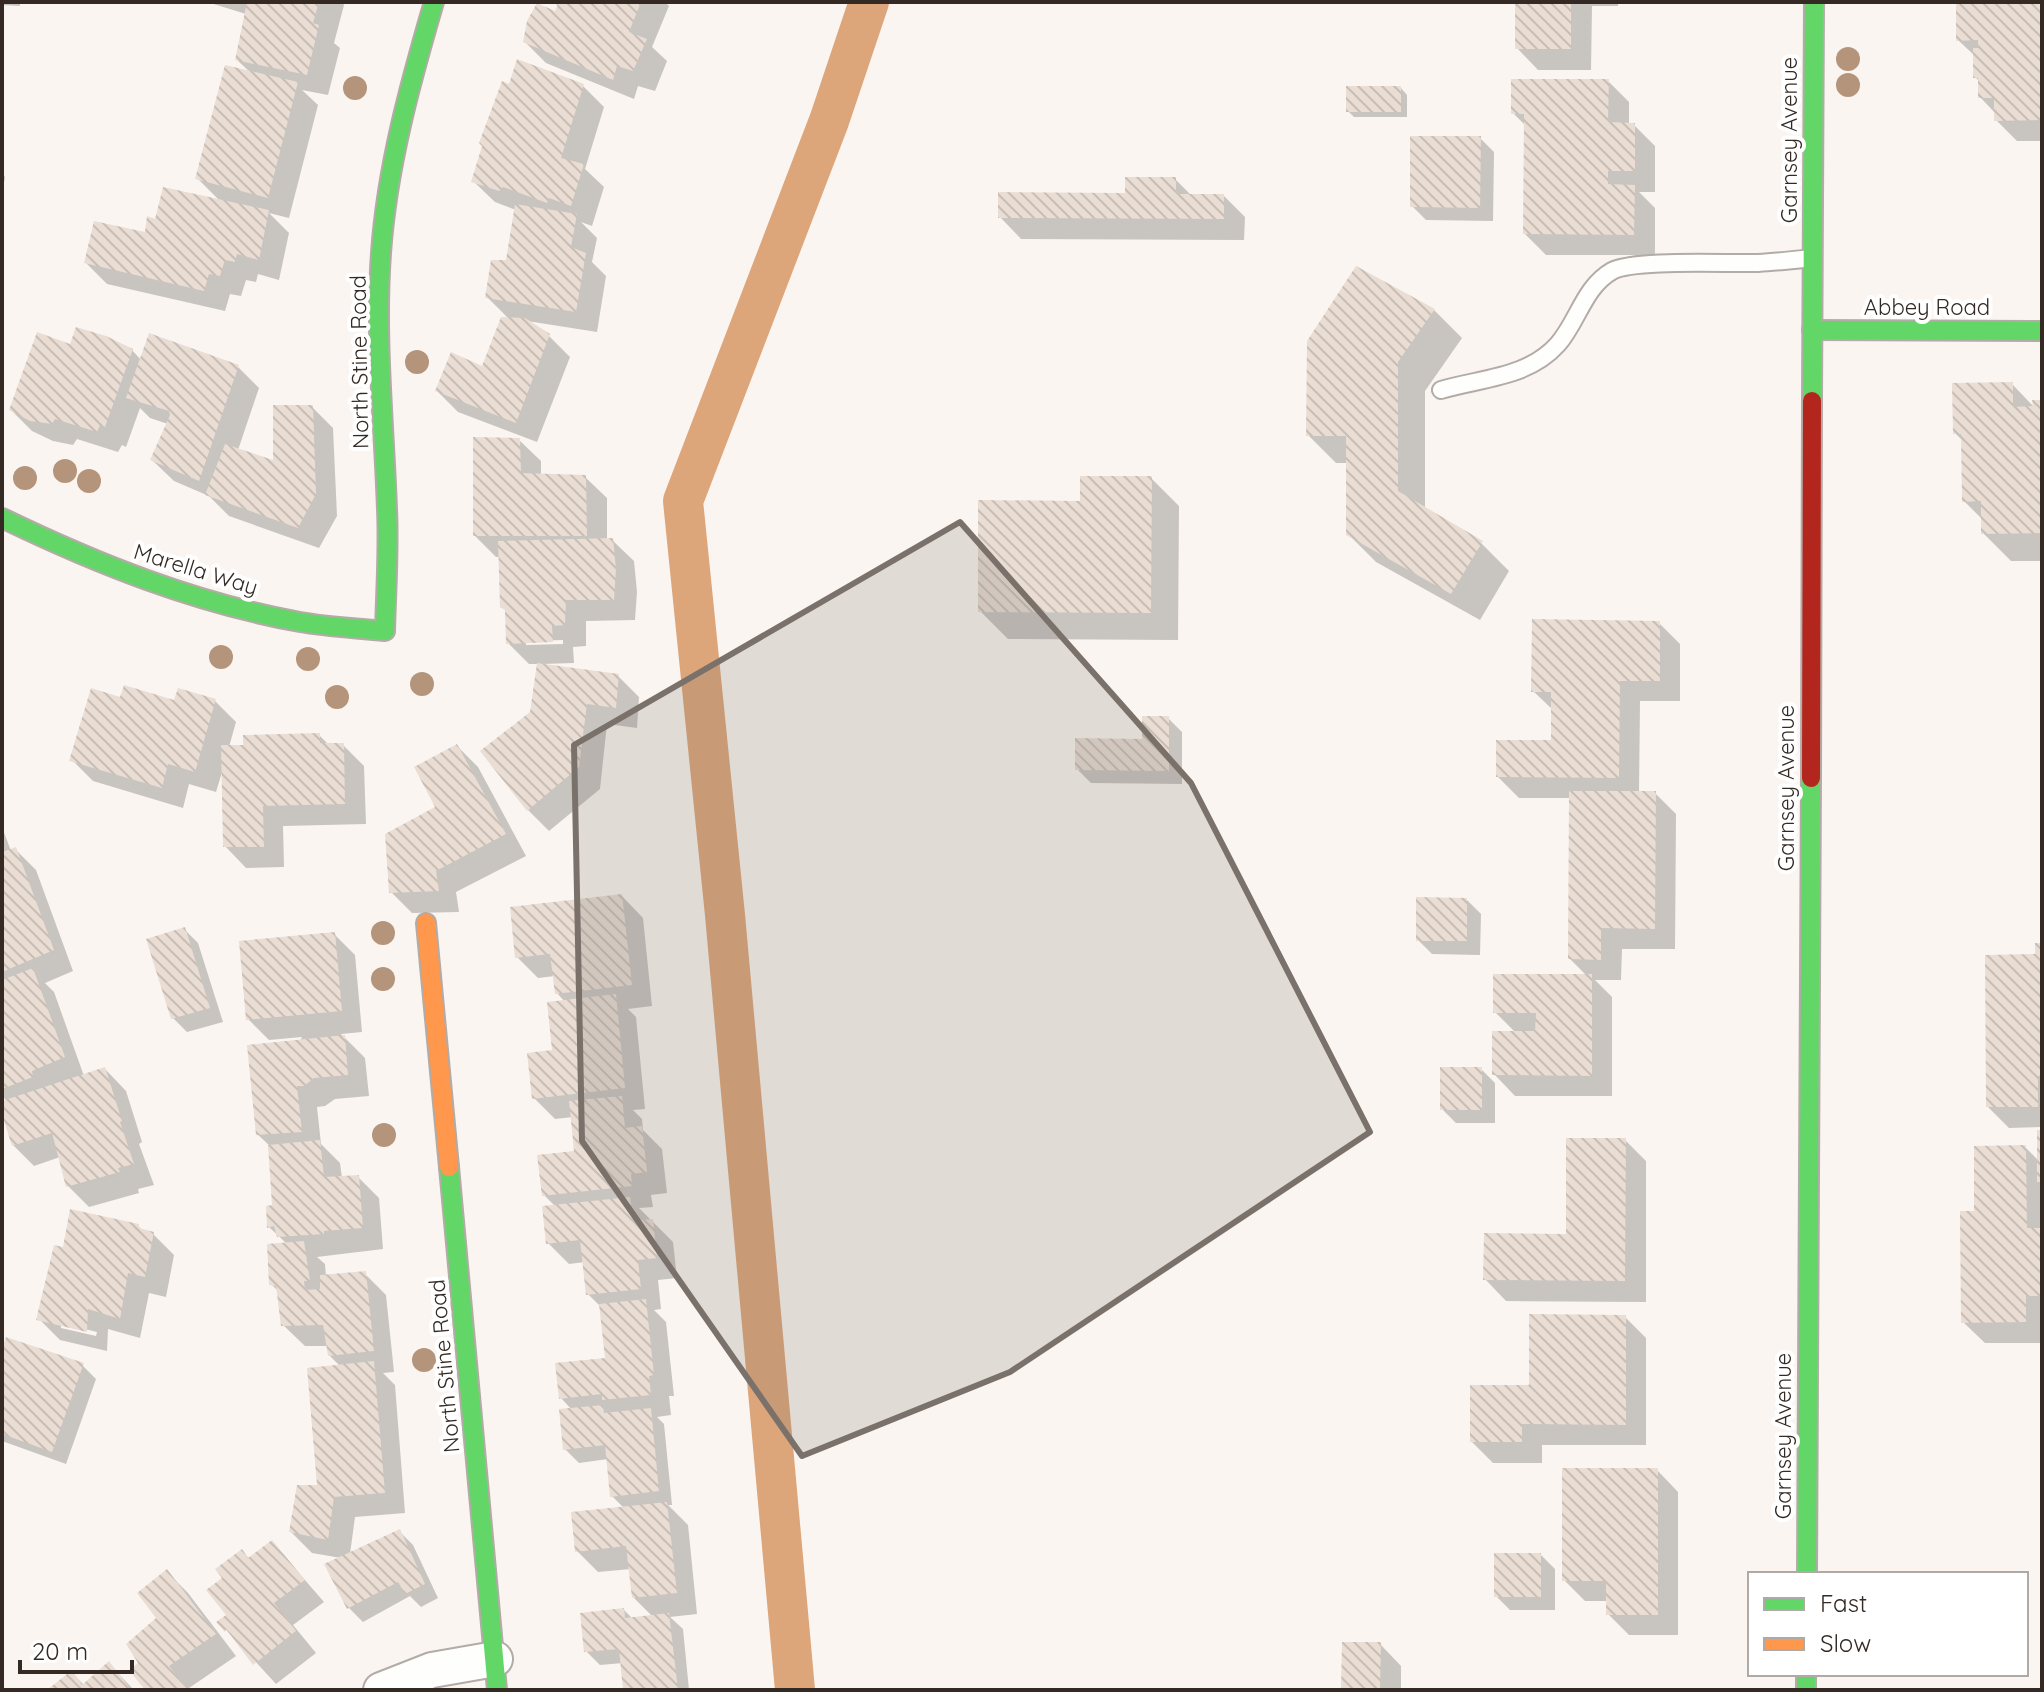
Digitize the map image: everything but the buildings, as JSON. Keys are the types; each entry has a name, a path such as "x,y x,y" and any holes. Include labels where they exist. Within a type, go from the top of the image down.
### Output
{"street":[{"name":"North Stine Road","path":"385,631 387,513 378,340 381,250 392,162 411,75 434,2"},
{"name":"Garnsey Avenue","path":"1807,1572 1814,2"},
{"name":"Abbey Road","path":"1812,330 2042,331"},
{"name":"Marella Way","path":"2,518 55,545 133,577 216,604 302,623 385,631"},
{"name":"North Stine Road","path":"426,923 496,1674"},
{"path":"381,1690 432,1670 496,1674"}],"lane":[{"path":"1441,390 1505,375 1535,364 1559,343 1596,283 1614,269 1813,258"}],"highlighted area":[{"path":"960,522 1191,783 1370,1132 1010,1372 802,1456 582,1141 574,745"}],"waterway":[{"path":"795,1690 725,915 683,501 829,121 869,2"}],"traffic: fast":[{"path":"2,518 110,566 222,604 300,622 385,631 388,524 379,349 381,253 394,157 434,2"},
{"path":"1812,401 1814,2"},
{"path":"1812,330 2042,331"},
{"path":"1807,1572 1811,778"},
{"path":"449,1167 497,1690"},
{"path":"1806,1676 1806,1690"}],"traffic: slow":[{"path":"426,923 449,1167"}],"traffic: jam":[{"path":"1811,778 1812,401"}]}
